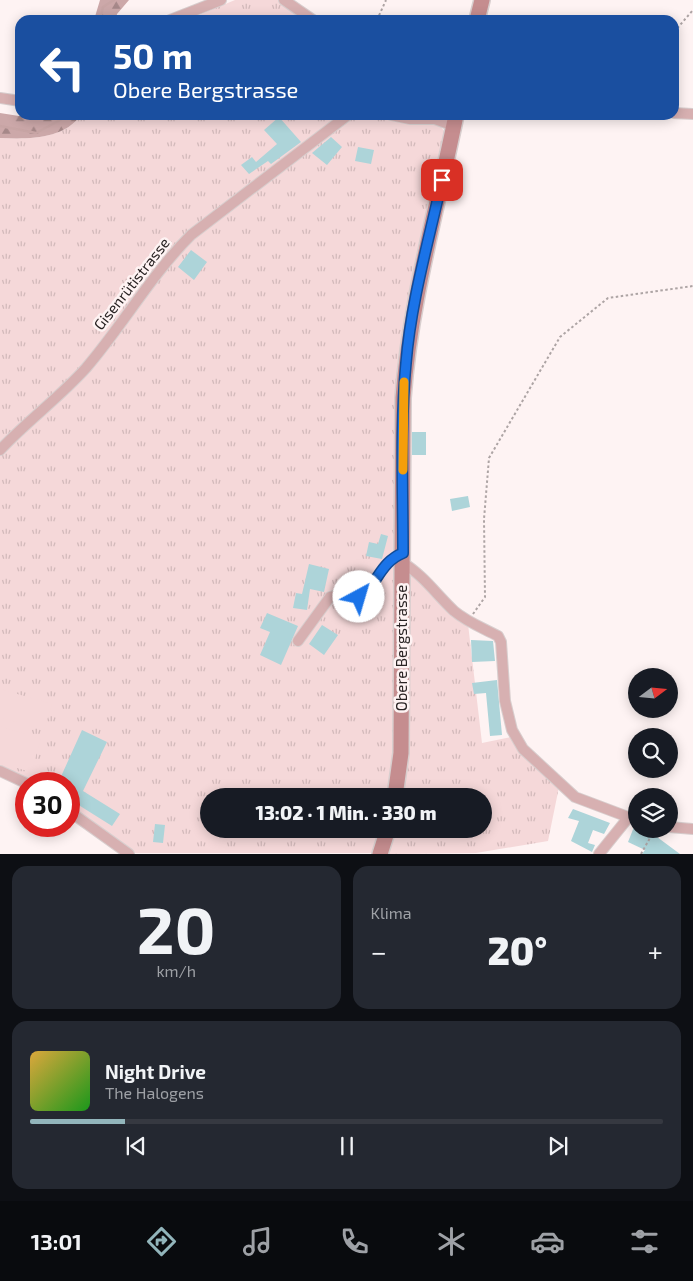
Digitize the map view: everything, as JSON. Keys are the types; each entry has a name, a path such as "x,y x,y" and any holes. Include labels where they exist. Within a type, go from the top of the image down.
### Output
{"main road":[{"path":"478,15 482,0"},
{"name":"Obere Bergstrasse","path":"397,788 401,753 403,398 406,361 415,304 455,121"},
{"path":"380,854 385,838"}],"street":[{"path":"183,15 221,0"},
{"path":"284,0 305,15"},
{"path":"0,98 15,100"},
{"path":"679,113 693,114"},
{"name":"Gisenrütistrasse","path":"0,450 24,426 55,400 87,367 171,255 191,235 341,120"},
{"path":"298,641 330,597 336,595 359,597 369,589 382,568 396,555 403,558 455,611 468,621 498,636 501,642 505,701 512,730 523,749 575,798 628,818"},
{"path":"0,770 15,778"},
{"path":"80,819 129,854"},
{"path":"599,854 628,823"},
{"path":"678,828 693,830"}],"path":[{"path":"379,15 386,0"},
{"path":"679,26 693,10"},
{"path":"468,621 485,597 484,519 489,458 560,337 608,298 693,286"},
{"path":"641,854 650,838"}],"green space":[{"path":"100,0 129,0 117,15 96,15"},
{"path":"235,0 284,0 305,15 199,15"},
{"path":"0,113 15,115 15,120 77,120 55,134 33,138 0,138"},
{"path":"77,120 436,120 447,135 403,398 394,782 392,788 200,788 200,838 377,838 373,853 129,853 80,819 80,772 15,772 15,778 0,771 0,138 33,138 55,134"},
{"path":"414,575 468,624 482,743 511,737 527,760 559,787 548,841 476,853 385,854 390,838 492,838 492,788 400,788 409,577"},
{"path":"0,689 52,704 44,730 0,717"},
{"path":"0,726 41,739 31,772 0,763"}],"building":[{"path":"276,120 282,120 301,142 271,164 268,161 249,174 241,165 252,157 256,162 277,144 264,130"},
{"path":"331,137 342,147 327,165 312,153"},
{"path":"358,147 374,150 371,164 355,161"},
{"path":"191,250 207,262 194,280 178,267"},
{"path":"412,432 426,432 426,455 412,455"},
{"path":"468,496 470,507 452,511 450,499"},
{"path":"381,534 388,536 382,559 366,556 369,542 378,544"},
{"path":"309,564 329,569 324,592 310,589 307,610 293,608 296,593 302,594"},
{"path":"267,613 298,626 281,665 260,655 270,632 260,628"},
{"path":"322,625 338,635 324,655 309,644"},
{"path":"471,640 493,641 495,661 472,662"},
{"path":"497,680 502,735 490,736 486,693 474,694 472,683"},
{"path":"82,730 107,742 83,791 120,814 112,826 80,806 80,772 63,772"},
{"path":"573,809 610,823 604,834 593,830 588,843 595,845 592,852 571,841 579,821 568,818"},
{"path":"155,824 165,825 163,843 153,842"},
{"path":"630,838 658,838 680,854 642,854 645,850 628,842"}],"waterway":[{"path":"101,15 103,7 114,0"},
{"path":"0,126 36,133 60,120"}],"slow traffic":[{"path":"403,470 404,382"}],"route":[{"path":"359,597 369,589 382,568 396,555 403,553 403,398 406,361 415,304 442,180"}]}
